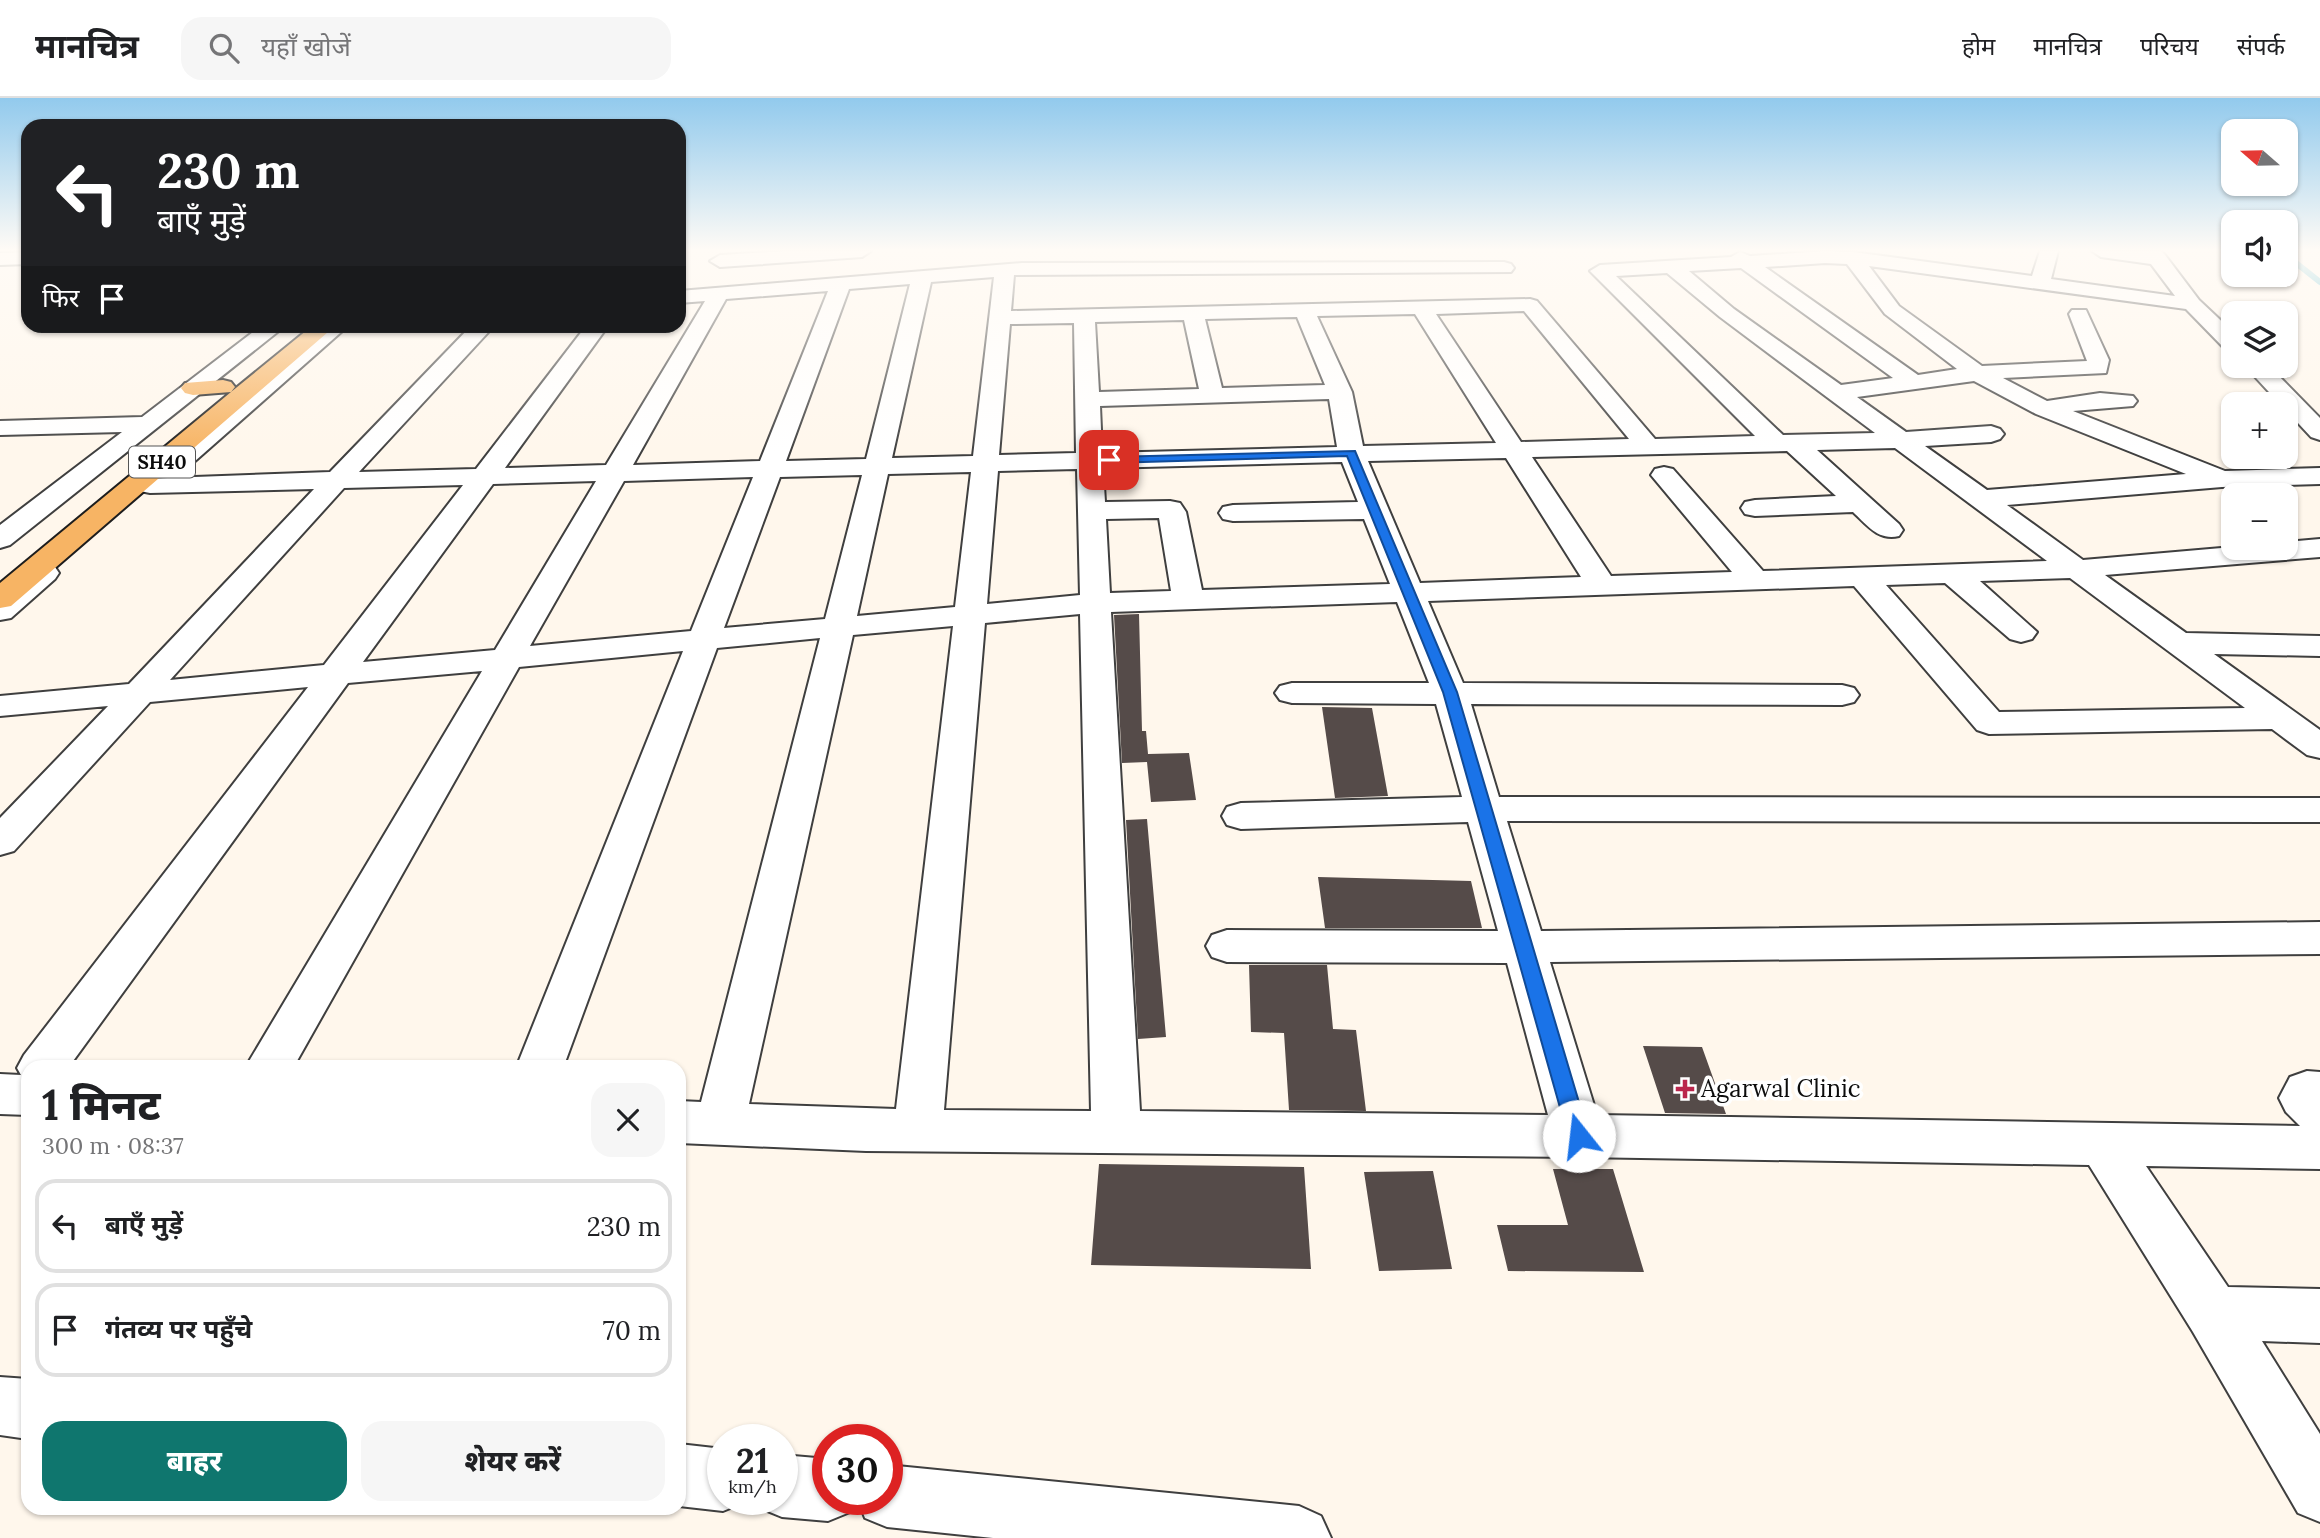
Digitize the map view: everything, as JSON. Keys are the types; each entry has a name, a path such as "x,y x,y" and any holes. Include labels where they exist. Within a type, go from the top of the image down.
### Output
{"main road":[{"name":"SH40","path":"0,565 290,333"},
{"name":"SH40","path":"0,599 316,333"},
{"path":"193,388 223,387"}],"street":[{"path":"273,1060 705,318"},
{"path":"541,1060 828,318"},
{"path":"912,318 839,627 700,1123 918,1130 1579,1136 2320,1148"},
{"path":"918,1130 1000,318"},
{"path":"1084,318 1116,1132"},
{"path":"1194,318 1212,395"},
{"path":"1308,318 1340,392 1351,453 1450,692 1579,1136"},
{"path":"1428,318 1601,584"},
{"path":"1542,318 1648,446"},
{"path":"1648,318 1784,443 1860,503 1889,530"},
{"path":"1734,318 2320,747"},
{"path":"1826,318 1913,382"},
{"path":"1903,318 1978,374 2045,409 2222,479"},
{"path":"1835,393 1978,374 2098,368 2098,360 2082,318"},
{"path":"2200,318 2221,335"},
{"path":"0,540 265,333"},
{"path":"0,611 329,333"},
{"path":"0,842 142,693 334,480 476,333"},
{"path":"44,1060 592,333"},
{"path":"1301,367 1329,366"},
{"path":"1206,370 1233,369"},
{"path":"2268,378 2320,432"},
{"path":"1088,398 1340,392"},
{"path":"2045,409 2100,400 2125,401"},
{"path":"0,428 148,424"},
{"path":"150,485 1899,440 1991,434"},
{"path":"1664,475 1754,579"},
{"path":"1981,499 2222,479 2320,476"},
{"path":"1755,508 1860,503"},
{"path":"1092,511 1170,509 1188,599"},
{"path":"1233,513 1375,510"},
{"path":"0,706 1095,603 2077,569 2320,548"},
{"path":"1952,573 2021,632"},
{"path":"1862,576 1989,723 2281,718"},
{"path":"2177,643 2320,646"},
{"path":"1292,693 1842,695"},
{"path":"1241,816 1484,809 2320,810"},
{"path":"1227,946 1524,947 2320,938"},
{"path":"2320,1092 2307,1091 2303,1098 2320,1115"},
{"path":"2103,1144 2213,1313 2320,1491"},
{"path":"2213,1313 2320,1316"},
{"path":"0,1406 21,1408"},
{"path":"686,1476 707,1478"},
{"path":"903,1498 1299,1538"}],"building":[{"path":"1139,614 1142,731 1146,731 1148,754 1189,753 1196,800 1151,802 1147,762 1122,763 1114,615"},
{"path":"1322,707 1372,708 1388,796 1335,798"},
{"path":"1147,819 1166,1037 1138,1039 1126,820"},
{"path":"1318,877 1471,881 1482,928 1325,928"},
{"path":"1249,965 1327,965 1333,1029 1356,1030 1366,1111 1289,1110 1284,1033 1251,1032"},
{"path":"1643,1046 1702,1047 1726,1114 1665,1113"},
{"path":"1099,1164 1304,1167 1311,1269 1091,1265"},
{"path":"1553,1169 1613,1169 1644,1272 1508,1271 1497,1225 1568,1225"},
{"path":"1433,1171 1452,1269 1379,1271 1364,1172"}],"place":[{"name":"Agarwal Clinic","path":"1685,1089"}],"route":[{"path":"1109,460 1351,453 1450,692 1579,1136"}]}
